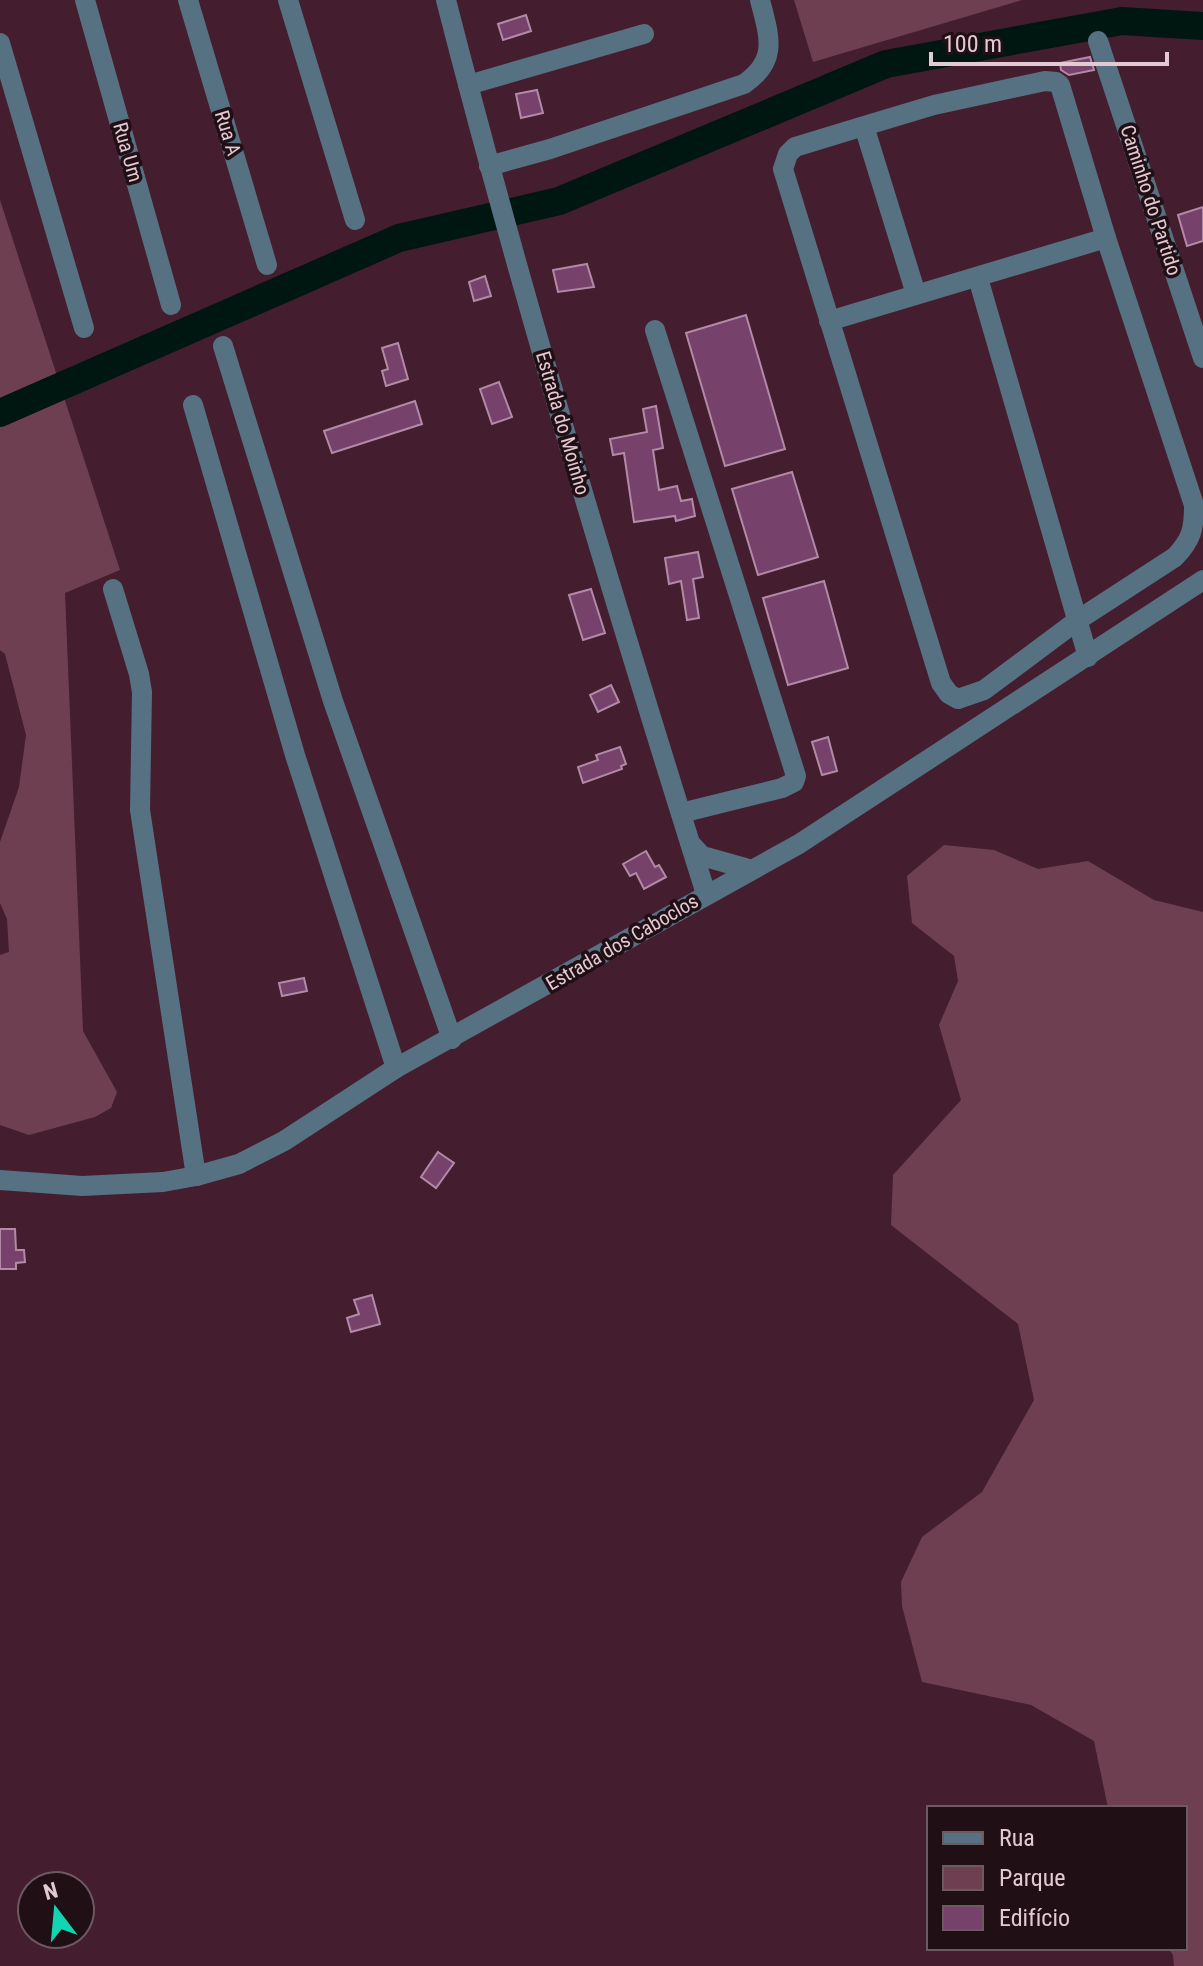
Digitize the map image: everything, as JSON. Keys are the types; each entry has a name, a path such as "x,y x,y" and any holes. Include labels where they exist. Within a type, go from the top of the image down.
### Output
{"street":[{"name":"Rua Um","path":"85,0 171,305"},
{"name":"Rua A","path":"188,0 267,265"},
{"path":"288,0 355,220"},
{"name":"Estrada do Moinho","path":"446,0 496,195 624,635 706,894"},
{"path":"489,166 550,149 744,84 765,66 769,53 769,34 760,0"},
{"path":"468,85 644,34"},
{"name":"Caminho do Partido","path":"1098,41 1203,358"},
{"path":"0,43 84,328"},
{"path":"1045,81 1056,82 1063,89 1106,238 1194,505 1194,526 1186,545 1175,557 1078,620 984,690 958,699 949,694 941,683 783,169 788,154 795,147 864,126 934,105 1045,81"},
{"path":"864,126 916,294"},
{"path":"829,321 1106,238"},
{"path":"978,278 1088,657"},
{"path":"655,330 796,776 794,782 782,788 681,813"},
{"path":"223,346 333,701 452,1039"},
{"path":"193,405 295,755 396,1068"},
{"name":"Estrada dos Caboclos","path":"0,1180 82,1186 163,1182 239,1164 284,1141 396,1068 799,844 1203,580"},
{"path":"113,589 142,692 140,810 196,1176"},
{"path":"690,843 702,856 745,868 746,872"}],"green space":[{"path":"794,0 1022,0 813,62"},
{"path":"0,200 120,570 65,593 83,1031 117,1092 111,1108 95,1117 29,1135 0,1125 0,955 9,952 7,919 0,903 0,842 19,787 26,735 5,654 0,650"},
{"path":"944,845 994,850 1038,869 1088,861 1154,900 1203,912 1203,1966 1174,1966 1169,1950 1187,1950 1187,1806 1108,1806 1094,1741 1031,1705 922,1682 902,1606 901,1582 922,1537 982,1492 1034,1400 1018,1324 891,1225 893,1175 961,1100 939,1025 958,981 954,956 912,923 907,876"}],"building":[{"path":"526,15 531,31 503,40 498,24"},
{"path":"1090,57 1094,70 1069,75 1061,70 1060,63"},
{"path":"537,90 543,113 521,118 516,94"},
{"path":"1203,207 1203,241 1187,246 1178,215"},
{"path":"587,264 594,287 558,292 553,270"},
{"path":"485,276 491,296 474,301 469,282"},
{"path":"746,315 785,449 725,466 686,333"},
{"path":"398,343 408,379 386,386 382,371 388,369 382,348"},
{"path":"499,382 512,417 492,424 480,389"},
{"path":"415,401 422,424 332,453 324,431"},
{"path":"656,406 663,448 653,450 659,490 677,486 681,501 692,499 695,516 676,521 675,516 634,522 624,453 613,455 610,439 647,432 643,409"},
{"path":"792,472 818,557 758,575 732,489"},
{"path":"698,552 703,577 693,579 699,618 687,620 681,581 669,584 665,558"},
{"path":"824,581 848,668 788,685 763,598"},
{"path":"591,589 605,633 583,640 569,595"},
{"path":"611,685 619,702 598,712 590,695"},
{"path":"828,737 837,771 822,775 812,742"},
{"path":"620,747 626,764 621,766 622,769 583,783 578,767 598,760 596,755"},
{"path":"646,851 655,867 659,865 666,877 644,889 636,873 630,876 623,864"},
{"path":"304,978 307,991 282,996 279,983"},
{"path":"438,1152 454,1163 436,1188 421,1177"},
{"path":"0,1229 15,1229 16,1250 24,1250 25,1262 16,1263 16,1269 0,1269"},
{"path":"372,1295 380,1324 351,1332 347,1318 359,1314 354,1300"}],"waterway":[{"path":"0,413 399,238 559,201 886,64 1122,21 1203,26"}]}
